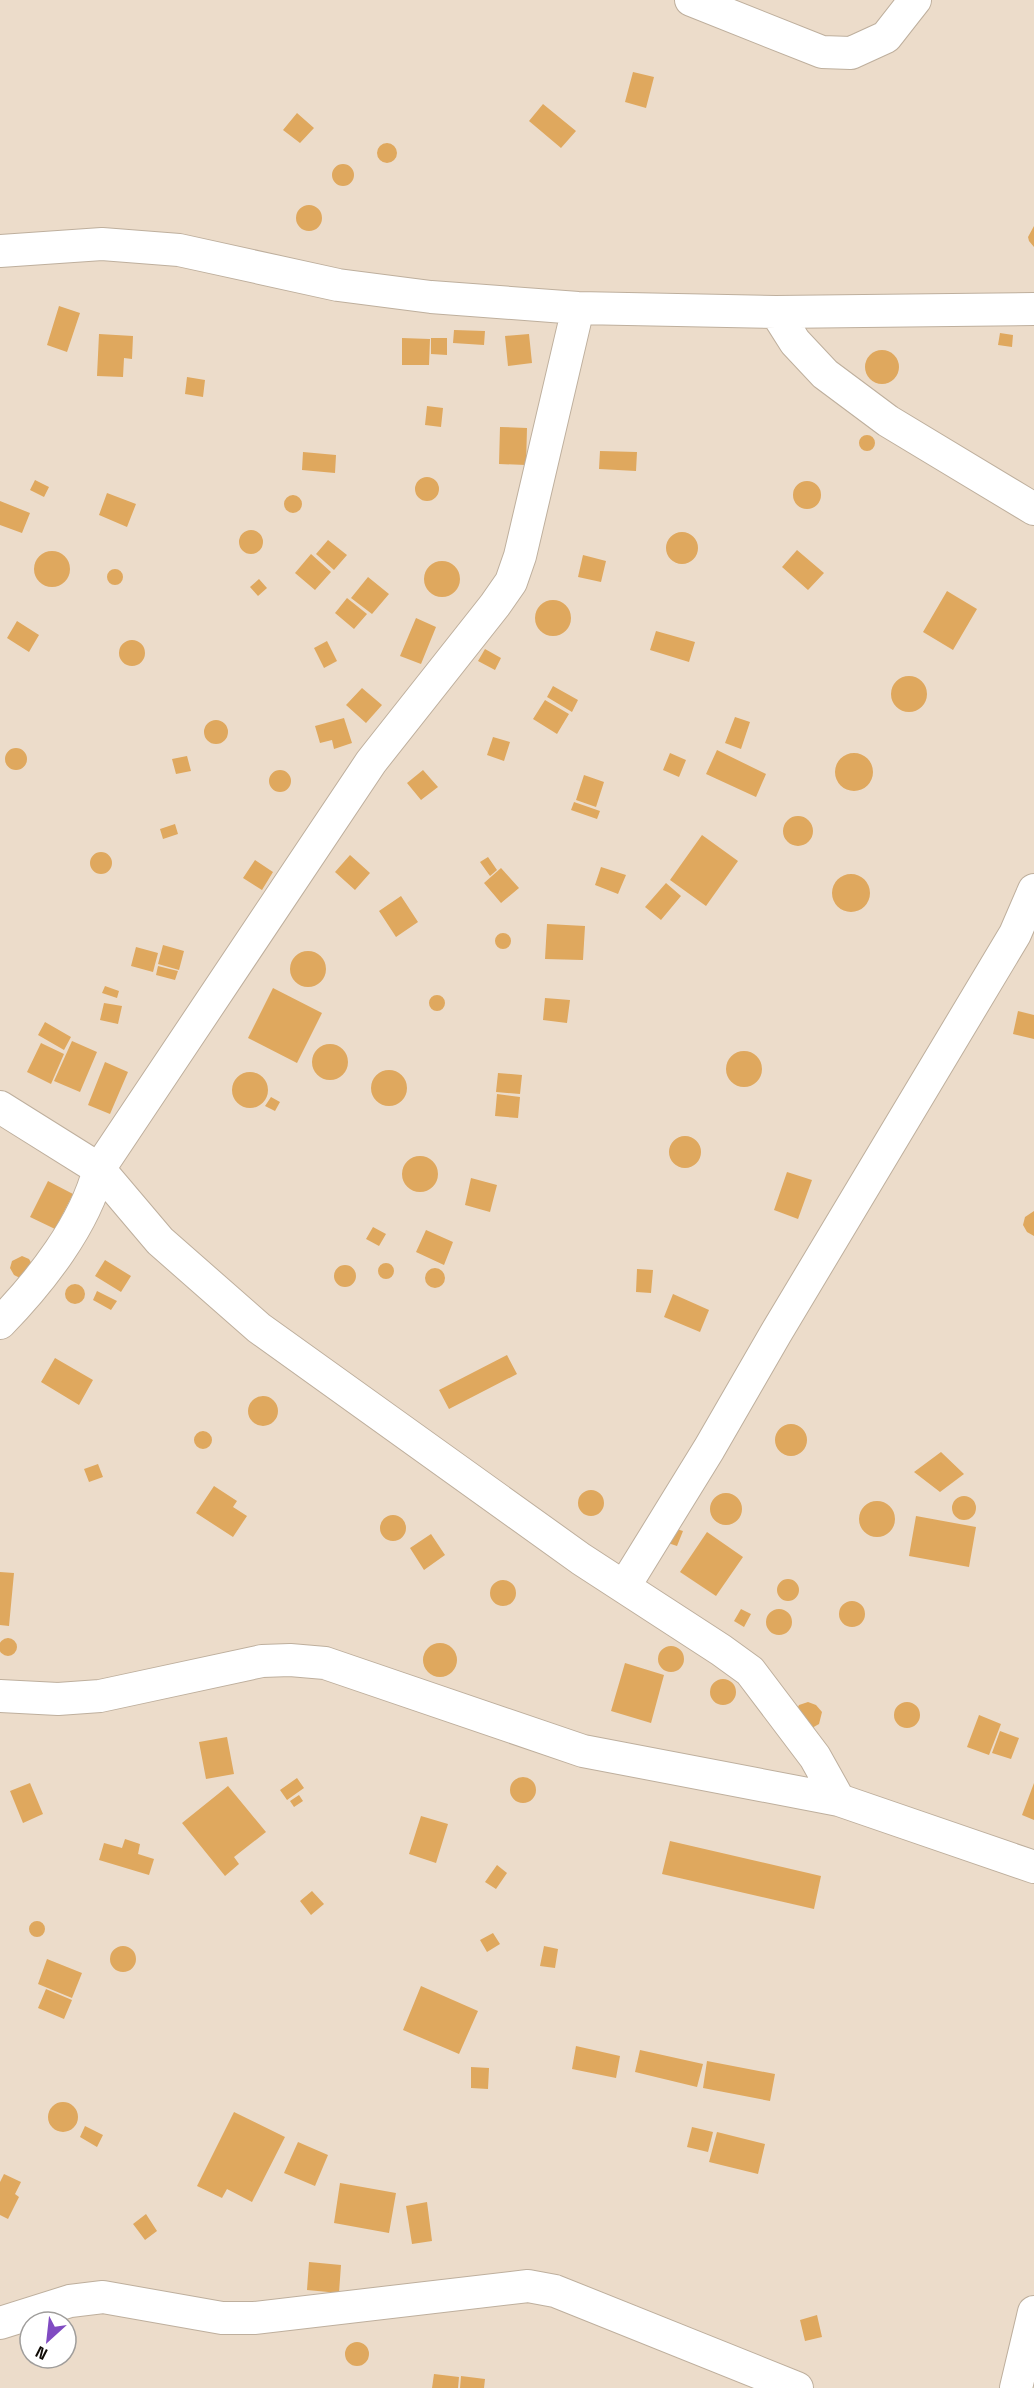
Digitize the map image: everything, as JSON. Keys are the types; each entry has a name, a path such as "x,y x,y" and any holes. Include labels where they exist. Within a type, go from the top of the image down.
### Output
{"street":[{"path":"692,0 822,52 851,53 886,37 915,0"},
{"path":"0,251 102,244 179,250 338,285 431,297 578,308 776,312 1034,309"},
{"path":"0,1323 50,1266 93,1193 99,1169 371,762 511,582 520,556 578,308"},
{"path":"776,312 795,342 825,374 888,421 1034,509"},
{"path":"624,1587 709,1449 1015,934 1034,890"},
{"path":"0,1107 99,1169 160,1241 259,1328 581,1560 750,1671 815,1757 839,1800"},
{"path":"0,1696 58,1699 100,1695 262,1661 290,1660 325,1663 583,1752 839,1800 1034,1867"},
{"path":"0,2323 70,2301 103,2297 222,2318 254,2318 528,2286 555,2291 797,2388"},
{"path":"1016,2388 1034,2312"}],"building":[{"path":"633,72 654,77 646,108 625,102"},
{"path":"543,104 576,131 561,148 529,121"},
{"path":"297,113 314,128 300,143 283,130"},
{"path":"387,143 394,146 397,153 394,160 387,163 380,160 377,153 380,146"},
{"path":"343,164 351,167 354,175 351,183 343,186 335,183 332,175 335,167"},
{"path":"309,205 318,209 322,218 318,227 309,231 300,227 296,218 300,209"},
{"path":"1034,226 1034,247 1028,237"},
{"path":"59,306 80,313 67,352 47,345"},
{"path":"454,330 485,331 484,345 453,343"},
{"path":"1000,333 1013,335 1012,347 998,345"},
{"path":"99,334 133,336 132,359 124,358 123,377 97,376"},
{"path":"529,334 532,363 508,366 505,336"},
{"path":"402,338 430,339 429,365 402,365"},
{"path":"431,338 447,338 447,355 431,354"},
{"path":"882,350 894,355 899,367 894,379 882,384 870,379 865,367 870,355"},
{"path":"187,377 205,380 203,397 185,394"},
{"path":"427,406 443,408 441,427 425,425"},
{"path":"500,427 527,428 526,465 499,464"},
{"path":"864,435 870,435 875,443 873,449 864,451 859,446 859,440"},
{"path":"600,451 637,452 636,471 599,469"},
{"path":"303,452 336,455 335,473 302,470"},
{"path":"422,477 432,477 439,484 439,494 432,501 422,501 415,494 415,484"},
{"path":"35,480 49,487 44,497 30,490"},
{"path":"807,481 817,485 821,495 817,505 807,509 797,505 793,495 797,485"},
{"path":"107,493 136,504 127,527 99,515"},
{"path":"293,495 299,498 302,504 299,510 293,513 287,510 284,504 287,498"},
{"path":"0,501 30,513 22,533 0,525"},
{"path":"251,530 256,531 262,537 262,547 256,553 251,554 246,553 240,547 239,542 240,537 246,531"},
{"path":"682,532 693,537 698,548 693,559 682,564 671,559 666,548 671,537"},
{"path":"328,540 347,555 334,570 316,554"},
{"path":"797,550 824,573 808,590 782,567"},
{"path":"52,551 65,556 70,569 65,582 52,587 39,582 34,569 39,556"},
{"path":"311,554 331,572 315,590 295,573"},
{"path":"583,555 606,561 601,582 578,577"},
{"path":"442,561 455,566 460,579 455,592 442,597 429,592 424,579 429,566"},
{"path":"115,569 121,571 123,577 121,583 115,585 109,583 107,577 109,571"},
{"path":"368,577 389,594 372,614 351,598"},
{"path":"259,579 267,588 258,596 250,587"},
{"path":"947,591 977,609 953,650 923,632"},
{"path":"347,598 367,614 354,629 335,613"},
{"path":"553,600 566,605 571,618 566,631 553,636 540,631 535,618 540,605"},
{"path":"416,618 436,627 421,664 400,656"},
{"path":"17,621 39,635 29,652 7,638"},
{"path":"656,631 695,642 689,662 650,650"},
{"path":"132,640 141,644 145,653 141,662 132,666 123,662 119,653 123,644"},
{"path":"327,641 337,661 324,668 314,648"},
{"path":"485,649 501,658 495,670 478,661"},
{"path":"909,676 921,682 927,694 921,706 909,712 897,706 891,694 897,682"},
{"path":"553,686 578,700 572,712 547,697"},
{"path":"362,688 382,705 366,723 346,705"},
{"path":"545,700 569,714 557,734 533,719"},
{"path":"735,717 750,722 741,749 725,743"},
{"path":"344,718 352,743 334,749 332,740 320,743 315,726"},
{"path":"216,720 224,724 228,732 224,740 216,744 208,740 204,732 208,724"},
{"path":"493,737 510,742 504,761 487,755"},
{"path":"12,748 20,748 27,755 27,763 20,770 12,770 5,763 5,755"},
{"path":"717,750 766,774 756,797 706,774"},
{"path":"670,753 686,760 679,777 663,770"},
{"path":"854,753 867,759 873,772 867,785 854,791 841,785 835,772 841,759"},
{"path":"187,756 191,771 176,774 172,759"},
{"path":"280,770 288,773 291,781 288,789 280,792 272,789 269,781 272,773"},
{"path":"423,770 438,787 421,800 407,783"},
{"path":"584,775 604,782 596,807 576,800"},
{"path":"574,802 600,811 597,819 571,810"},
{"path":"798,816 808,821 813,831 808,841 798,846 788,841 783,831 788,821"},
{"path":"175,824 178,834 163,839 160,829"},
{"path":"702,835 738,861 706,906 670,880"},
{"path":"101,852 109,855 112,863 109,871 101,874 93,871 90,863 93,855"},
{"path":"350,855 370,873 355,890 335,872"},
{"path":"488,857 497,870 490,876 480,862"},
{"path":"255,860 273,872 262,890 243,878"},
{"path":"601,867 626,875 618,894 595,885"},
{"path":"501,868 519,888 501,903 484,883"},
{"path":"851,874 864,880 870,893 864,906 851,912 838,906 832,893 838,880"},
{"path":"666,883 681,896 661,920 645,907"},
{"path":"401,896 418,922 396,937 379,911"},
{"path":"547,924 585,926 583,960 545,959"},
{"path":"503,933 509,935 511,941 509,947 503,949 497,947 495,941 497,935"},
{"path":"163,945 184,951 179,970 158,964"},
{"path":"136,947 158,953 153,972 131,966"},
{"path":"308,951 321,956 326,969 321,982 308,987 295,982 290,969 295,956"},
{"path":"158,966 178,971 175,980 156,975"},
{"path":"105,986 119,991 117,998 102,993"},
{"path":"273,988 322,1013 297,1063 248,1038"},
{"path":"437,995 443,997 445,1003 443,1009 437,1011 431,1009 429,1003 431,997"},
{"path":"545,998 570,1000 567,1023 543,1020"},
{"path":"104,1003 122,1006 118,1024 100,1020"},
{"path":"1018,1011 1034,1015 1034,1039 1013,1034"},
{"path":"45,1022 71,1037 64,1050 38,1035"},
{"path":"72,1041 97,1052 80,1092 54,1081"},
{"path":"41,1043 64,1054 51,1084 27,1072"},
{"path":"330,1044 342,1050 348,1062 342,1074 330,1080 318,1074 312,1062 318,1050"},
{"path":"744,1051 756,1057 762,1069 756,1081 744,1087 732,1081 726,1069 732,1057"},
{"path":"105,1062 128,1072 110,1114 88,1105"},
{"path":"389,1070 402,1075 407,1088 402,1101 389,1106 376,1101 371,1088 376,1075"},
{"path":"250,1072 263,1077 268,1090 263,1103 250,1108 237,1103 232,1090 237,1077"},
{"path":"498,1073 522,1075 520,1094 496,1092"},
{"path":"497,1094 520,1097 518,1118 495,1116"},
{"path":"271,1097 280,1102 275,1111 265,1106"},
{"path":"685,1136 696,1141 701,1152 696,1163 685,1168 674,1163 669,1152 674,1141"},
{"path":"420,1156 432,1162 438,1174 432,1186 420,1192 408,1186 402,1174 408,1162"},
{"path":"787,1172 812,1180 798,1219 774,1210"},
{"path":"471,1178 497,1185 490,1212 465,1205"},
{"path":"48,1181 73,1194 55,1229 30,1217"},
{"path":"1034,1211 1034,1236 1027,1232 1023,1225 1025,1217"},
{"path":"373,1227 386,1234 379,1246 366,1239"},
{"path":"426,1230 453,1242 444,1265 416,1252"},
{"path":"22,1256 29,1259 33,1266 20,1278 14,1275 10,1268 12,1261"},
{"path":"105,1260 131,1276 121,1292 95,1276"},
{"path":"383,1263 389,1263 394,1271 392,1277 383,1279 378,1274 378,1268"},
{"path":"345,1265 353,1268 356,1276 353,1284 345,1287 337,1284 334,1276 337,1268"},
{"path":"431,1268 439,1268 445,1274 445,1282 439,1288 431,1288 425,1282 425,1274"},
{"path":"637,1269 653,1270 651,1293 636,1292"},
{"path":"71,1284 79,1284 85,1290 85,1298 79,1304 71,1304 65,1298 65,1290"},
{"path":"97,1291 117,1301 111,1310 93,1300"},
{"path":"673,1294 709,1310 700,1332 664,1317"},
{"path":"507,1355 517,1374 449,1409 439,1390"},
{"path":"55,1358 93,1380 79,1405 41,1382"},
{"path":"263,1396 269,1397 277,1405 277,1417 269,1425 263,1426 257,1425 249,1417 248,1411 249,1405 257,1397"},
{"path":"791,1424 802,1429 807,1440 802,1451 791,1456 780,1451 775,1440 780,1429"},
{"path":"203,1431 209,1434 212,1440 209,1446 203,1449 197,1446 194,1440 197,1434"},
{"path":"941,1452 964,1474 940,1492 914,1472"},
{"path":"98,1464 103,1477 89,1482 84,1469"},
{"path":"214,1486 237,1501 233,1507 247,1516 233,1537 196,1513"},
{"path":"591,1490 600,1494 604,1503 600,1512 591,1516 582,1512 578,1503 582,1494"},
{"path":"726,1493 737,1498 742,1509 737,1520 726,1525 715,1520 710,1509 715,1498"},
{"path":"964,1496 969,1497 975,1503 975,1513 969,1519 964,1520 959,1519 953,1513 952,1508 953,1503 959,1497"},
{"path":"877,1501 890,1506 895,1519 890,1532 877,1537 864,1532 859,1519 864,1506"},
{"path":"393,1515 402,1519 406,1528 402,1537 393,1541 384,1537 380,1528 384,1519"},
{"path":"916,1516 976,1527 969,1567 909,1556"},
{"path":"670,1527 683,1531 677,1546 665,1542"},
{"path":"707,1532 743,1557 716,1596 680,1572"},
{"path":"431,1534 445,1555 424,1570 410,1548"},
{"path":"0,1572 14,1573 9,1626 0,1625"},
{"path":"788,1579 796,1582 799,1590 796,1598 788,1601 780,1598 777,1590 780,1582"},
{"path":"503,1580 512,1584 516,1593 512,1602 503,1606 494,1602 490,1593 494,1584"},
{"path":"852,1601 861,1605 865,1614 861,1623 852,1627 843,1623 839,1614 843,1605"},
{"path":"741,1609 751,1614 744,1627 734,1621"},
{"path":"779,1609 788,1613 792,1622 788,1631 779,1635 770,1631 766,1622 770,1613"},
{"path":"4,1638 12,1638 17,1643 15,1654 4,1656 -1,1651 -1,1643"},
{"path":"440,1643 452,1648 457,1660 452,1672 440,1677 428,1672 423,1660 428,1648"},
{"path":"671,1646 680,1650 684,1659 680,1668 671,1672 662,1668 658,1659 662,1650"},
{"path":"625,1663 664,1675 651,1723 611,1711"},
{"path":"723,1679 732,1683 736,1692 732,1701 723,1705 714,1701 710,1692 714,1683"},
{"path":"808,1702 816,1705 822,1712 819,1724 812,1728 797,1709 799,1705"},
{"path":"907,1702 916,1706 920,1715 916,1724 907,1728 898,1724 894,1715 898,1706"},
{"path":"979,1715 1001,1724 989,1755 967,1747"},
{"path":"1000,1731 1019,1738 1011,1759 992,1753"},
{"path":"227,1737 234,1774 206,1779 199,1742"},
{"path":"523,1777 532,1781 536,1790 532,1799 523,1803 514,1799 510,1790 514,1781"},
{"path":"297,1778 304,1788 287,1800 280,1790"},
{"path":"30,1783 43,1814 23,1823 10,1791"},
{"path":"1034,1783 1034,1820 1022,1815"},
{"path":"228,1786 266,1832 234,1857 239,1864 225,1876 182,1823"},
{"path":"299,1795 303,1801 294,1807 290,1801"},
{"path":"421,1816 448,1824 436,1863 409,1854"},
{"path":"125,1839 140,1844 138,1854 154,1859 149,1875 99,1860 104,1843 122,1848"},
{"path":"670,1841 821,1876 814,1909 662,1874"},
{"path":"497,1865 507,1873 496,1889 485,1882"},
{"path":"312,1891 324,1904 311,1915 300,1901"},
{"path":"34,1921 40,1921 45,1929 43,1935 34,1937 29,1932 29,1926"},
{"path":"493,1933 500,1944 487,1952 480,1940"},
{"path":"123,1946 132,1950 136,1959 132,1968 123,1972 114,1968 110,1959 114,1950"},
{"path":"544,1946 558,1949 555,1968 540,1966"},
{"path":"47,1959 82,1973 72,1998 38,1984"},
{"path":"421,1986 478,2011 459,2054 403,2030"},
{"path":"46,1989 72,2000 64,2019 38,2008"},
{"path":"576,2046 620,2056 616,2078 572,2069"},
{"path":"640,2050 703,2064 697,2087 635,2072"},
{"path":"707,2061 775,2074 770,2101 703,2088"},
{"path":"471,2067 489,2068 488,2089 471,2088"},
{"path":"63,2102 74,2106 78,2117 74,2128 63,2132 52,2128 48,2117 52,2106"},
{"path":"234,2112 285,2137 252,2202 227,2189 222,2198 197,2186"},
{"path":"85,2126 103,2135 97,2147 80,2137"},
{"path":"692,2127 713,2132 708,2152 687,2147"},
{"path":"717,2132 765,2144 758,2174 709,2162"},
{"path":"298,2142 328,2155 315,2186 284,2173"},
{"path":"4,2174 21,2182 15,2194 19,2197 8,2219 0,2215 0,2182"},
{"path":"340,2183 396,2193 389,2233 334,2223"},
{"path":"427,2202 432,2241 412,2244 406,2206"},
{"path":"146,2214 157,2231 145,2240 133,2224"},
{"path":"309,2262 341,2265 339,2293 307,2290"},
{"path":"817,2315 822,2337 805,2341 800,2320"},
{"path":"357,2342 366,2345 369,2354 366,2363 357,2366 348,2363 345,2354 348,2345"},
{"path":"434,2374 459,2377 458,2388 432,2388"},
{"path":"461,2376 485,2379 484,2388 460,2388"}]}
